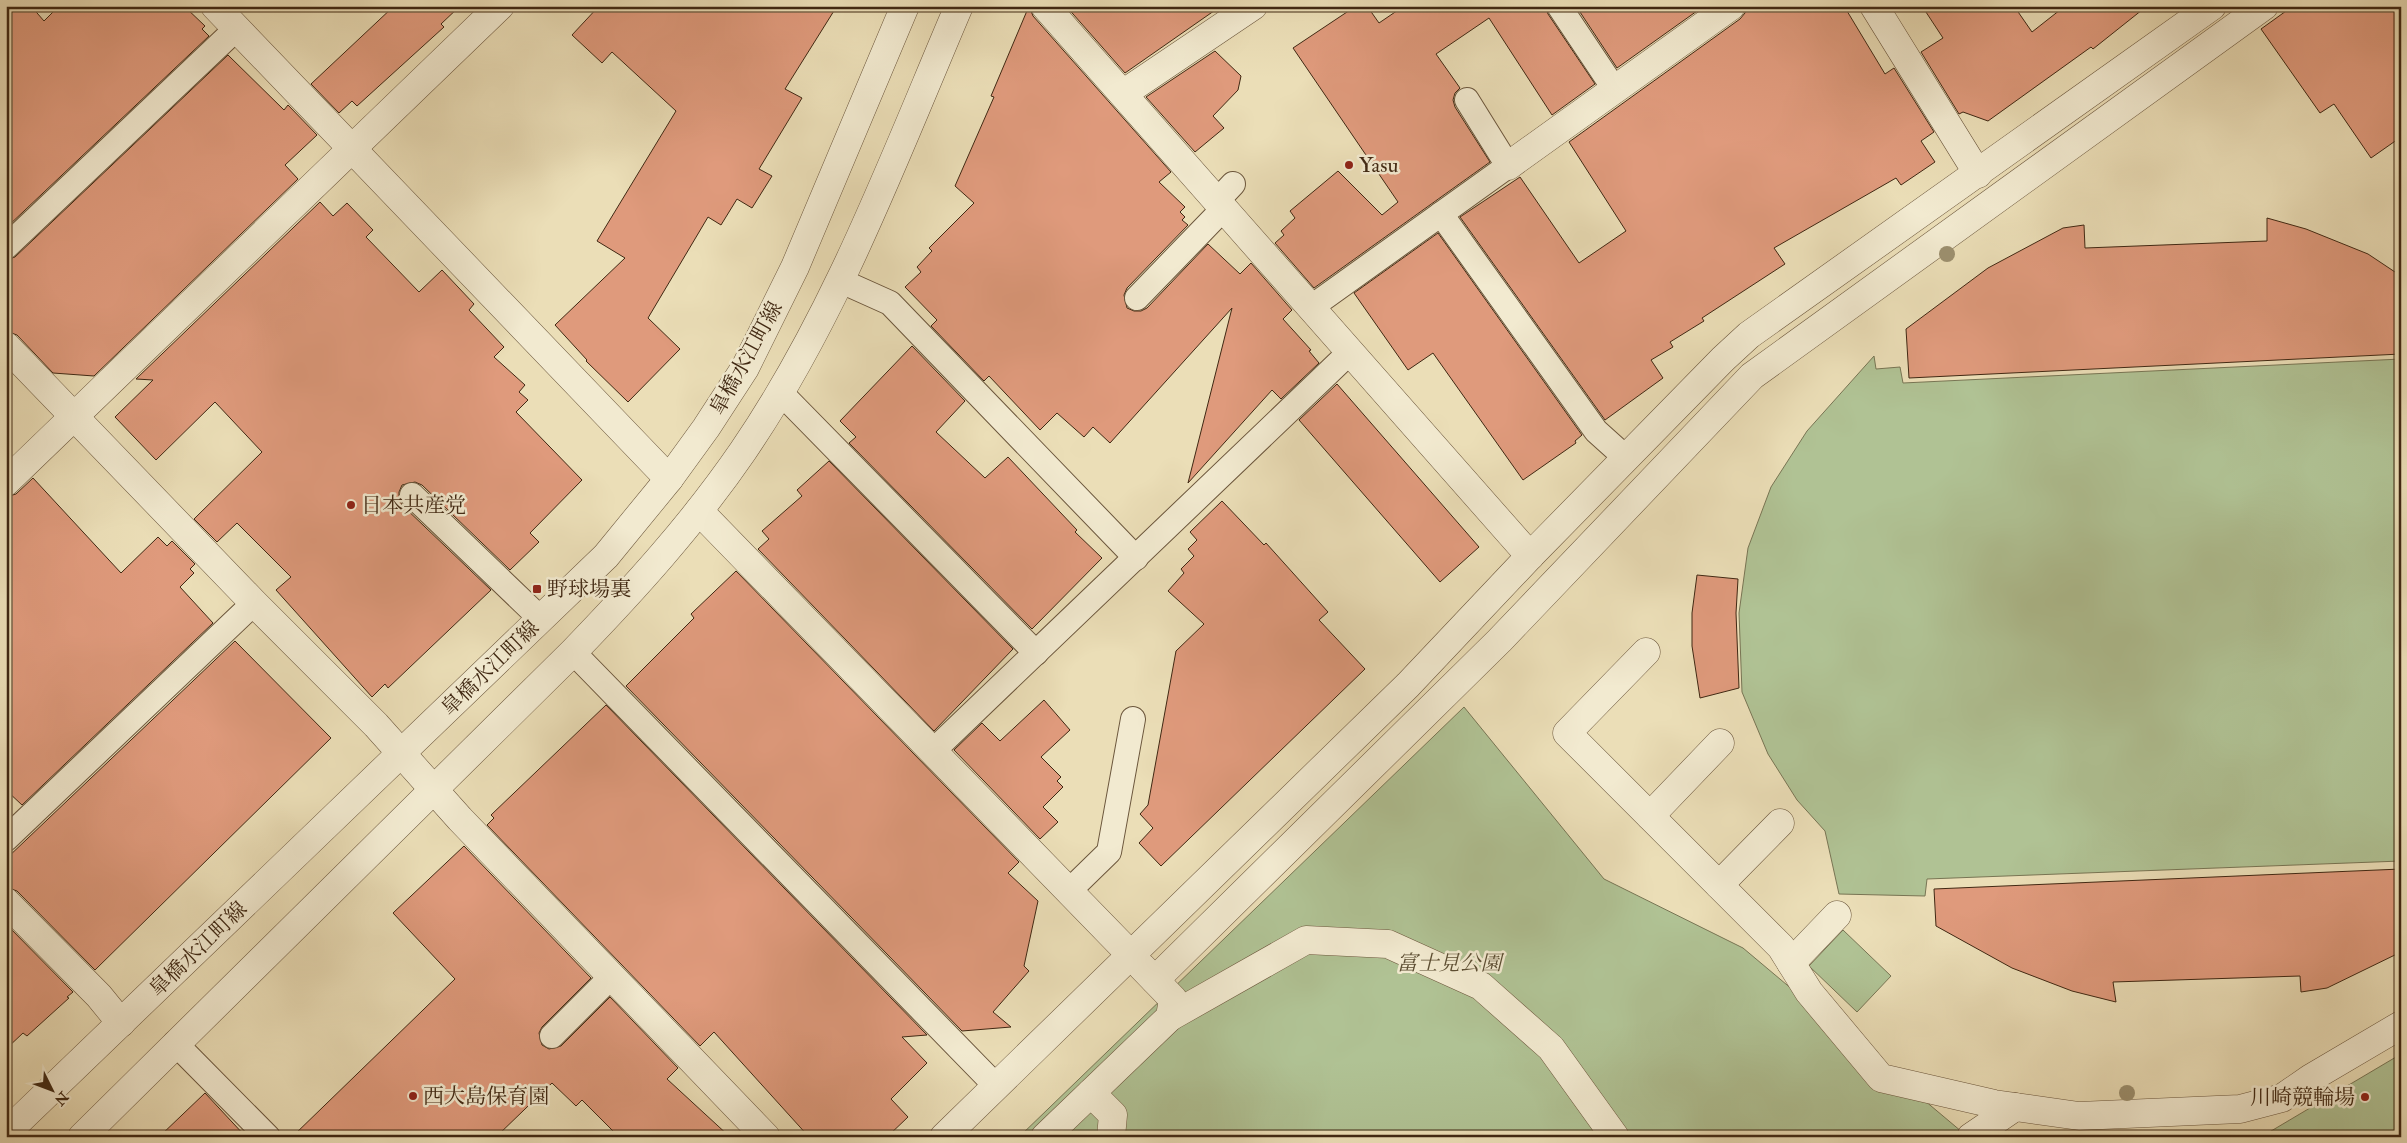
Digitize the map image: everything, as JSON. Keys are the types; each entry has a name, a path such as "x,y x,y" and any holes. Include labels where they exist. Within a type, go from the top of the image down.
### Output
{"street":[{"path":"215,6 351,150 669,479"},
{"path":"6,482 500,6"},
{"name":"皐橋水江町線","path":"6,1133 606,556 669,479 706,428 745,368 758,343 795,267 905,6"},
{"name":"皐橋水江町線","path":"82,1137 175,1043 573,652 644,578 699,510 743,451 780,392 841,282 959,6"},
{"path":"1045,6 1124,93 1225,198 1310,308 1530,556"},
{"path":"1124,93 1253,6"},
{"path":"1508,166 1730,6"},
{"path":"1874,6 1978,174"},
{"path":"944,1137 1408,686 1530,556 1723,359 1749,335 2212,6"},
{"path":"1155,980 1500,640 1752,376 2264,6"},
{"path":"6,346 254,603 376,725 434,790 766,1137"},
{"path":"699,510 1173,999 1170,1017"},
{"path":"1646,652 1567,733 1781,947 1809,992 1881,1078 2015,1107 2079,1116 2240,1109 2282,1098 2311,1078 2401,1024"},
{"path":"1650,816 1720,743"},
{"path":"1719,885 1780,823"},
{"path":"6,902 98,996 121,1023"},
{"path":"1791,963 1837,915"},
{"path":"1046,1137 1170,1017 1306,940 1388,944 1481,986 1551,1048 1616,1137"},
{"path":"1091,1093 1113,1115 1111,1137"},
{"path":"1971,1137 2015,1107"}],"lane":[{"path":"1559,6 1615,90"},
{"path":"6,247 236,29"},
{"path":"1310,308 1508,166 1466,100"},
{"path":"1137,298 1225,198"},
{"path":"1441,214 1596,431 1626,458"},
{"path":"841,282 890,302 1136,558"},
{"path":"932,752 1350,352"},
{"path":"780,392 1036,654"},
{"path":"412,496 541,619"},
{"path":"6,839 254,603"},
{"path":"573,652 997,1087"},
{"path":"1069,891 1109,852 1133,719"},
{"path":"552,1036 612,976"},
{"path":"175,1043 268,1137"}],"green space":[{"path":"1874,356 1876,369 1900,367 1903,383 2401,359 2401,861 1927,879 1925,896 1839,894 1825,831 1797,800 1768,754 1742,692 1739,613 1748,548 1771,487 1807,431"},
{"name":"富士見公園","path":"1464,707 1604,879 1743,948 1968,1137 1019,1137"},
{"path":"1843,930 1891,976 1857,1012 1809,966"},
{"name":"川崎競輪場","path":"2401,1054 2401,1137 2261,1137 2396,1057"}],"building":[{"path":"6,6 31,6 44,21 59,6 184,6 205,26 202,29 209,36 6,228"},
{"path":"394,6 460,6 441,24 444,27 357,106 352,101 339,113 311,84"},
{"path":"599,6 837,6 785,89 802,98 759,169 772,176 752,208 737,199 721,225 708,217 648,318 680,349 628,402 586,361 555,325 625,258 597,241 676,111 612,52 602,63 572,35"},
{"path":"1029,6 1033,16 1171,172 1159,182 1185,207 1180,212 1185,217 1182,220 1188,225 1127,288 1124,295 1127,308 1141,311 1147,308 1208,244 1240,274 1251,263 1292,310 1283,319 1311,350 1309,351 1319,363 1281,399 1272,390 1188,483 1232,308 1110,443 1093,427 1084,437 1057,413 1040,430 989,376 984,381 931,326 937,320 905,287 921,272 917,267 932,251 929,248 974,203 955,186 994,97 991,96"},
{"path":"1066,6 1221,6 1125,73"},
{"path":"1356,6 1367,6 1379,23 1404,6 1545,6 1548,14 1595,84 1552,115 1489,18 1436,54 1460,88 1455,93 1453,100 1455,107 1490,162 1314,288 1275,243 1284,235 1281,231 1295,218 1290,211 1338,171 1382,215 1398,202 1293,48"},
{"path":"1576,6 1704,6 1617,68"},
{"path":"1746,6 1844,6 1885,74 1894,68 1934,132 1921,141 1935,162 1901,185 1896,178 1774,248 1785,264 1702,318 1704,321 1670,342 1673,347 1651,360 1663,378 1605,420 1460,217 1520,177 1579,263 1626,231 1569,142 1740,19 1745,13"},
{"path":"1922,6 2014,6 2032,32 2065,6 2147,6 2093,49 2091,47 1988,121 1963,112 1959,114 1921,52 1943,38"},
{"path":"2293,6 2401,6 2401,137 2371,158 2334,104 2320,113 2261,29"},
{"path":"1215,51 1241,76 1238,90 1213,116 1224,128 1195,152 1146,97"},
{"path":"228,55 284,110 288,105 317,135 285,165 298,179 94,376 53,373 17,335 6,331 6,260 15,257"},
{"path":"320,202 333,216 347,203 373,230 366,237 419,292 442,270 474,304 469,310 504,347 494,357 525,385 519,392 528,400 516,412 582,480 530,533 539,542 510,570 422,485 415,482 402,485 399,499 402,505 491,590 388,688 385,684 372,697 276,590 291,577 237,523 217,542 194,519 262,452 215,402 156,460 115,417 153,380 136,379"},
{"path":"2267,218 2306,229 2368,254 2401,276 2401,354 1909,378 1906,329 1988,268 2063,228 2084,225 2085,248 2267,241"},
{"path":"1438,233 1582,435 1575,441 1576,443 1523,480 1433,353 1408,370 1354,293"},
{"path":"912,346 965,401 936,432 985,478 1008,457 1077,530 1075,532 1102,558 1032,629 849,443 856,437 840,421"},
{"path":"1337,384 1479,547 1440,582 1299,420"},
{"path":"829,461 1013,649 934,731 758,549 769,539 762,531 802,496 797,490"},
{"path":"33,478 121,573 158,537 167,546 172,541 195,564 190,569 194,573 180,587 213,623 22,805 6,790 6,497 16,494"},
{"path":"1222,501 1264,545 1266,543 1328,612 1319,620 1365,669 1161,866 1139,843 1153,828 1140,814 1148,805 1176,651 1204,624 1168,591 1184,573 1181,569 1194,556 1188,549 1197,540 1190,532"},
{"path":"736,571 1019,862 1008,873 1038,901 1024,966 1029,971 993,1012 1011,1027 962,1031 626,686 694,618 691,614"},
{"path":"1697,575 1738,579 1736,613 1739,688 1700,698 1692,646 1692,613"},
{"path":"235,641 331,738 95,970 17,891 6,887 6,859"},
{"path":"1044,700 1070,730 1041,757 1061,777 1057,781 1063,787 1043,807 1058,822 1040,839 954,750 982,723 1000,741"},
{"path":"606,705 927,1035 902,1037 927,1063 891,1099 908,1117 887,1137 809,1137 714,1032 700,1046 487,825 494,818 491,815"},
{"path":"464,846 591,978 542,1027 539,1033 542,1045 549,1049 561,1046 610,997 678,1068 667,1079 730,1137 619,1137 582,1100 576,1106 552,1083 496,1137 292,1137 455,979 393,913"},
{"path":"2401,869 2401,952 2327,988 2301,992 2300,976 2113,982 2116,1002 2072,991 2012,968 1936,926 1934,889"},
{"path":"6,924 73,992 67,997 69,998 27,1036 23,1033 6,1049"},
{"path":"205,1093 246,1137 159,1137"}],"place":[{"name":"Yasu","path":"1349,165"},
{"name":"日本共産党","path":"351,505"},
{"name":"野球場裏","path":"537,589"},
{"name":"西大島保育園","path":"413,1096"},
{"name":"川崎競輪場","path":"2365,1097"}]}
